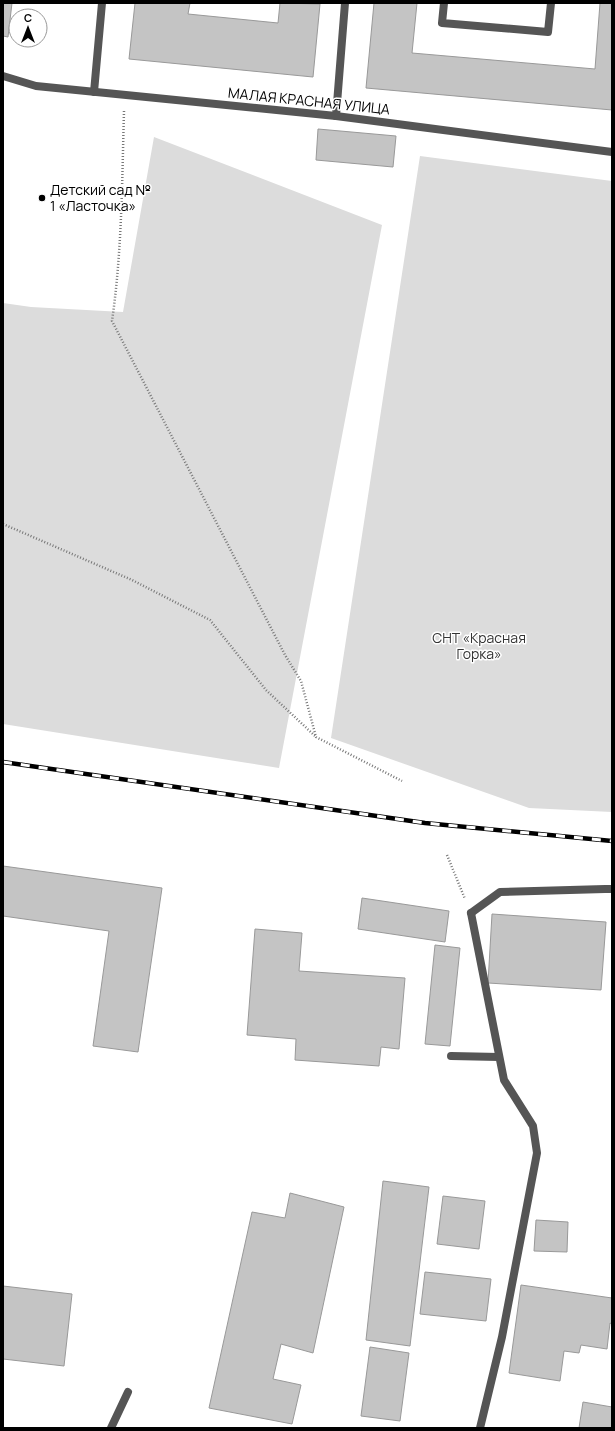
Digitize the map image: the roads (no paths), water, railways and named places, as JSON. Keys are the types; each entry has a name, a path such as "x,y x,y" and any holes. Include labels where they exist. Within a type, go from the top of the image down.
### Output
{"street":[{"path":"94,92 102,3"},
{"path":"336,116 345,3"},
{"path":"444,3 442,23 548,32 551,3"},
{"name":"МАЛАЯ КРАСНАЯ УЛИЦА","path":"3,76 36,86 336,116 612,152"},
{"path":"480,1428 502,1337 537,1153 533,1126 504,1080 471,913 500,892 605,888 612,890"},
{"path":"451,1056 499,1057"},
{"path":"111,1428 128,1392"}],"railway":[{"path":"3,762 425,823 612,841"}],"place":[{"name":"Детский сад № 1 «Ласточка»","path":"42,198"}],"park label":[{"name":"СНТ «Красная Горка»","path":"479,646"}]}
